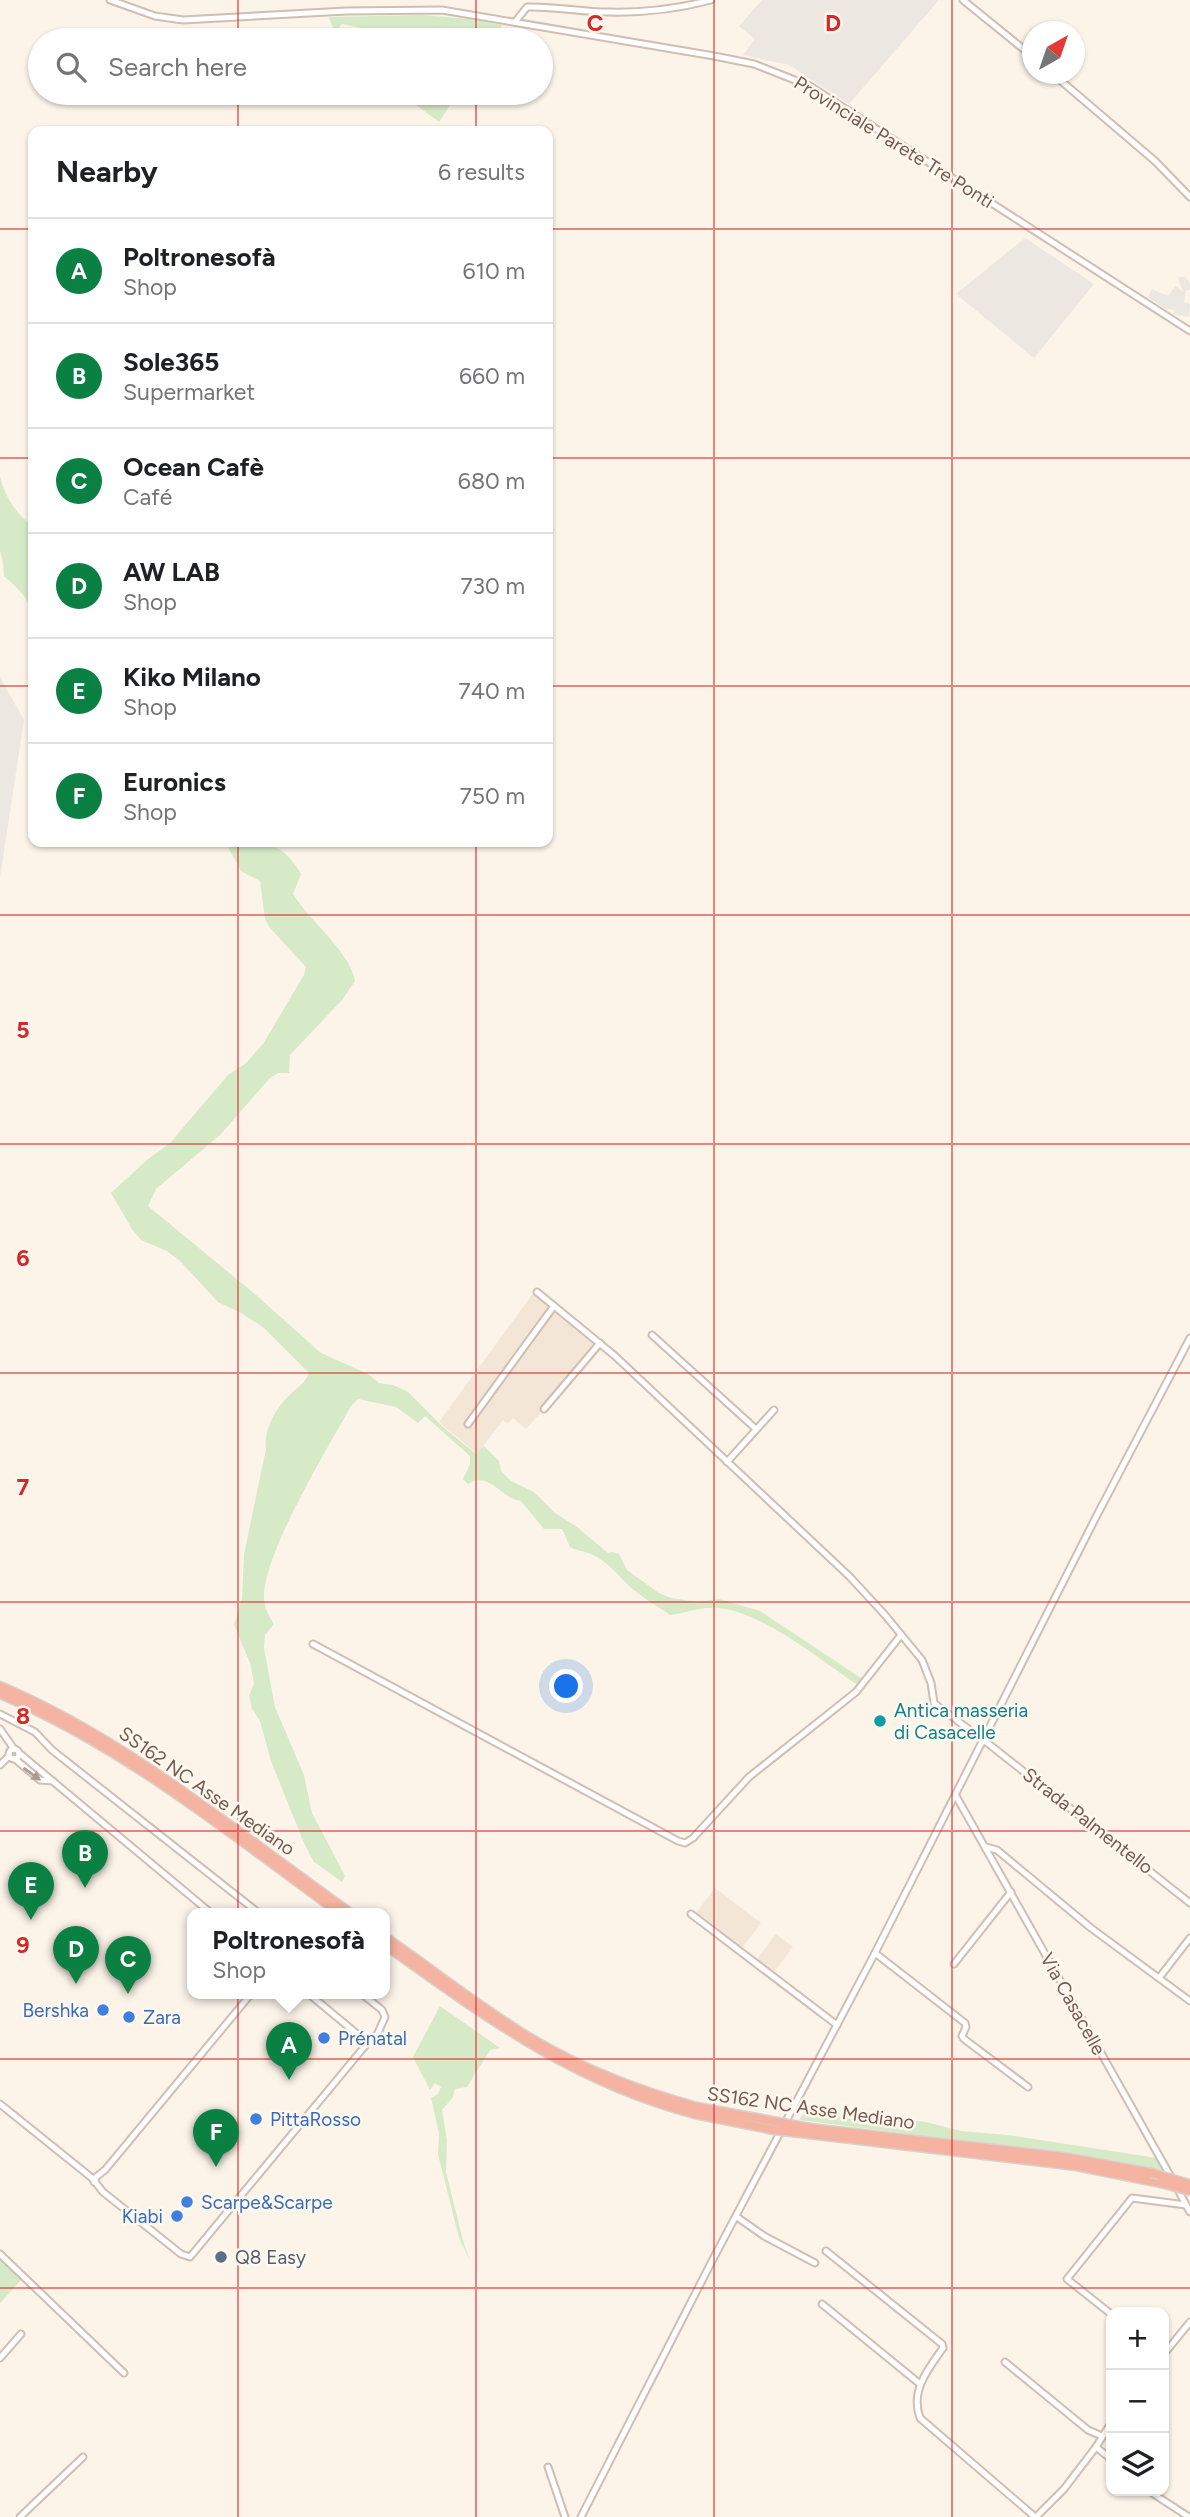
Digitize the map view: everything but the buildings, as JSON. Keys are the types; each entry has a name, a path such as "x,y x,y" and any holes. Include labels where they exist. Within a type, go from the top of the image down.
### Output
{"highway":[{"name":"SS162 NC Asse Mediano","path":"0,1686 117,1755 333,1908"},
{"name":"SS162 NC Asse Mediano","path":"0,1694 13,1696 75,1721 176,1784 344,1908"},
{"name":"SS162 NC Asse Mediano","path":"390,1943 452,1989 530,2038 605,2080 696,2111 810,2131 1076,2166 1190,2191"},
{"name":"SS162 NC Asse Mediano","path":"810,2131 1063,2157 1152,2173 1190,2184"}],"street":[{"name":"Provinciale Parete Tre Ponti","path":"110,0 155,16 183,20 346,11 442,10 549,28"},
{"path":"514,22 527,7 608,12 650,11 710,0"},
{"path":"963,0 1022,48"},
{"name":"Provinciale Parete Tre Ponti","path":"553,29 740,61 782,73 810,86 1190,331"},
{"path":"1065,84 1156,161 1190,197"},
{"name":"Strada Palmentello","path":"537,1292 600,1343 850,1577 922,1660 931,1684 934,1703 1190,1903"},
{"path":"468,1424 554,1306"},
{"path":"652,1335 756,1429"},
{"path":"581,2517 875,1953 1190,1338"},
{"path":"544,1409 600,1343"},
{"path":"727,1461 774,1410"},
{"path":"313,1644 685,1843 693,1838 749,1777 856,1692 901,1636"},
{"path":"0,1714 35,1732 52,1751 252,1908"},
{"path":"0,1729 14,1754 40,1780 53,1782"},
{"path":"0,1765 14,1754"},
{"path":"14,1754 53,1782 205,1908"},
{"name":"Via Casacelle","path":"956,1796 1188,2209"},
{"path":"986,1847 997,1850 1091,1928 1190,2001"},
{"path":"954,1964 1011,1892"},
{"path":"691,1914 837,2025"},
{"path":"1158,1978 1190,1938"},
{"path":"875,1953 965,2023 967,2026 961,2036 1028,2087"},
{"path":"94,2182 247,1999"},
{"path":"315,1999 365,2043"},
{"path":"1,2114 3,2106 181,2254 190,2256 362,2050 365,2043 377,2035 385,2017 382,2010 368,1999"},
{"path":"1106,2310 1067,2279 1132,2198 1188,2209"},
{"path":"737,2217 764,2236 816,2263"},
{"path":"826,2251 942,2344 943,2348 920,2384 916,2402 920,2418 1035,2517 1064,2489 1106,2430"},
{"path":"0,2253 124,2372"},
{"path":"822,2304 920,2384"},
{"path":"1169,2348 1190,2322"},
{"path":"0,2358 21,2334"},
{"path":"1005,2362 1088,2430 1101,2436"},
{"path":"1096,2446 1106,2455"},
{"path":"20,2517 83,2457"},
{"path":"548,2467 565,2517"},
{"path":"1157,2496 1189,2517"}],"shaded area":[{"path":"762,0 939,0 849,104 789,65 743,55 755,39 739,26"},
{"path":"1025,238 1094,284 1034,358 956,294"},
{"path":"1178,277 1185,277 1190,283 1190,290 1186,290 1184,302 1190,304 1189,317 1173,314 1174,310 1164,308 1148,297 1152,289 1168,296 1176,286 1183,292"},
{"path":"0,677 24,720 0,877"},
{"path":"536,1289 603,1343 526,1429 513,1418 508,1424 503,1420 477,1454 439,1422"},
{"path":"715,1888 761,1923 742,1948 696,1913"},
{"path":"776,1934 793,1947 774,1972 757,1959"}],"green space":[{"path":"422,15 502,25 500,28 363,28 342,24 339,28 333,28 329,17"},
{"path":"416,105 450,105 439,122"},
{"path":"0,477 12,504 28,522 28,604 25,597 4,576 0,551"},
{"path":"228,847 275,847 286,854 301,874 293,894 346,959 355,981 342,1000 290,1055 289,1073 278,1073 270,1078 220,1135 156,1189 148,1206 256,1295 321,1353 368,1374 379,1383 407,1391 443,1427 476,1454 484,1446 499,1461 501,1471 511,1481 534,1492 555,1513 608,1553 619,1554 627,1570 659,1593 697,1602 719,1599 760,1611 864,1680 859,1686 791,1639 754,1618 718,1608 670,1615 633,1590 602,1560 570,1547 562,1529 544,1529 521,1501 483,1481 468,1484 463,1479 470,1464 470,1456 425,1416 418,1423 396,1407 358,1399 351,1406 298,1502 274,1556 266,1580 264,1599 274,1624 265,1635 264,1648 275,1707 304,1775 312,1813 345,1876 342,1882 314,1862 271,1761 260,1721 252,1709 249,1696 254,1683 250,1663 234,1625 242,1598 244,1554 269,1425 278,1409 309,1373 264,1328 218,1302 180,1261 167,1251 141,1240 111,1193 170,1143 228,1075 246,1063 263,1044 304,975 306,967 265,919 260,881 241,871"},
{"path":"440,2006 500,2048 490,2050 467,2087 455,2089 453,2097 442,2110 447,2140 446,2172 470,2260 459,2238 438,2154 439,2133 431,2098 438,2094 441,2087 435,2083 430,2090 413,2057"},
{"path":"803,2114 866,2120 874,2116 926,2122 961,2131 1008,2135 1157,2158 1162,2171 1078,2155 799,2120"},
{"path":"0,2258 22,2279 0,2303"}],"place":[{"name":"Antica masseria di Casacelle","path":"880,1721"},
{"name":"Sole365","path":"85,1888"},
{"name":"Kiko Milano","path":"31,1920"},
{"name":"AW LAB","path":"76,1984"},
{"name":"Ocean Cafè","path":"128,1994"},
{"name":"Bershka","path":"103,2010"},
{"name":"Zara","path":"129,2017"},
{"name":"Prénatal","path":"324,2038"},
{"name":"Poltronesofà","path":"289,2080"},
{"name":"PittaRosso","path":"256,2119"},
{"name":"Euronics","path":"216,2167"},
{"name":"Scarpe&Scarpe","path":"187,2202"},
{"name":"Kiabi","path":"177,2216"},
{"name":"Q8 Easy","path":"221,2257"}]}
